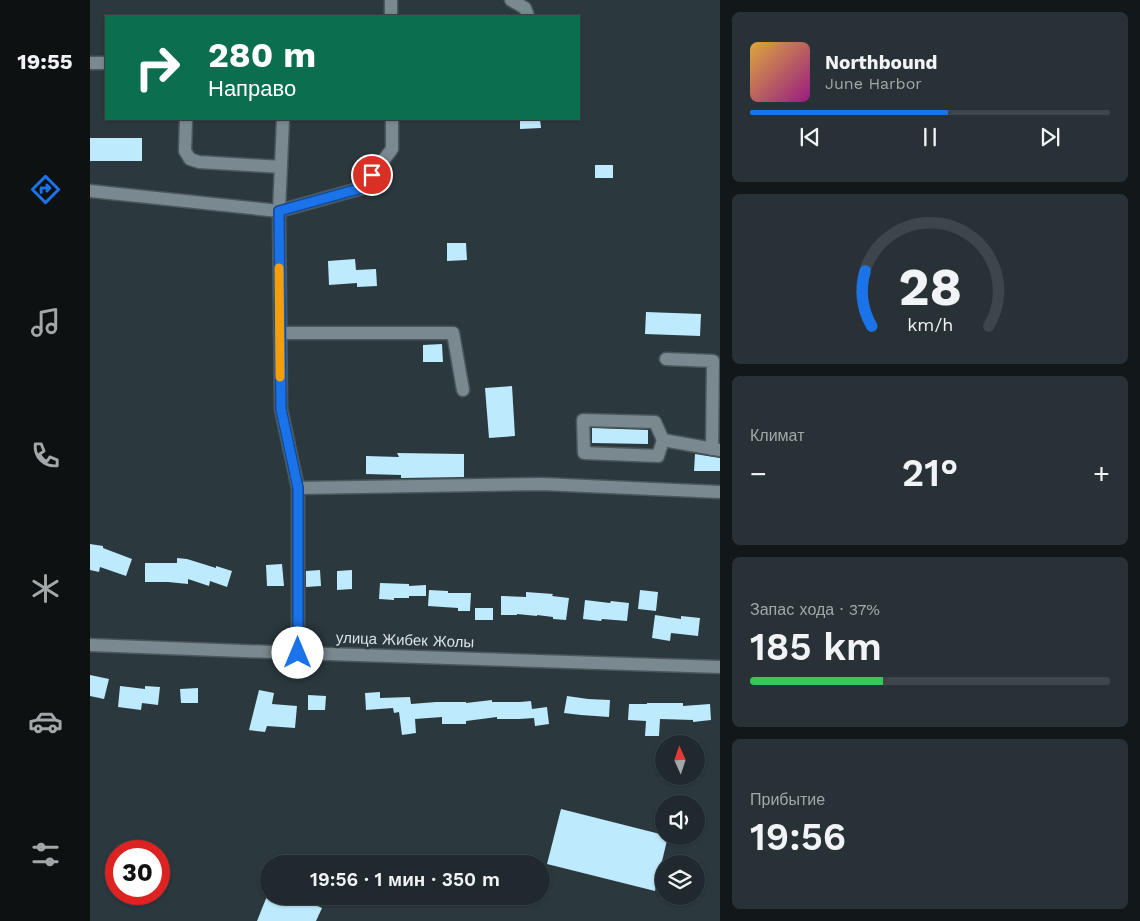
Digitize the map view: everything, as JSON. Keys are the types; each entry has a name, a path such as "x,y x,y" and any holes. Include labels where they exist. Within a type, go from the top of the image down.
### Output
{"street":[{"path":"391,0 392,15"},
{"path":"511,0 525,8 528,15"},
{"path":"90,63 105,63"},
{"path":"186,120 185,151 190,160 281,166"},
{"path":"283,120 279,211 281,409 298,488 298,653"},
{"path":"90,191 279,211 362,188 392,149 392,120"},
{"path":"280,333 453,333 463,390"},
{"path":"662,440 716,449 713,361 666,359"},
{"path":"583,420 655,422 662,440 658,456 584,453 583,420"},
{"path":"298,488 542,484 720,492"},
{"name":"улица Жибек Жолы","path":"90,645 720,667"}],"building":[{"path":"520,120 540,120 541,128 520,129"},
{"path":"90,138 142,138 142,161 90,161"},
{"path":"595,165 613,165 613,178 595,178"},
{"path":"447,243 466,243 467,260 447,261"},
{"path":"355,259 356,270 376,269 377,286 357,287 357,283 329,285 328,261"},
{"path":"646,312 701,314 700,336 645,334"},
{"path":"442,344 443,362 423,362 423,345"},
{"path":"512,386 515,436 489,438 485,388"},
{"path":"592,428 648,430 648,444 592,443"},
{"path":"397,453 464,454 464,477 401,478 401,475 366,474 366,456 399,457"},
{"path":"695,454 720,458 720,471 694,471"},
{"path":"90,544 103,546 103,548 132,559 126,576 100,567 99,572 90,570"},
{"path":"177,558 232,571 227,587 210,581 209,586 188,579 188,584 145,582 145,563 177,563"},
{"path":"282,564 284,586 267,586 266,565"},
{"path":"320,570 321,586 306,587 306,571"},
{"path":"352,570 352,589 337,590 337,571"},
{"path":"380,583 409,584 409,586 426,585 426,596 409,596 409,598 394,598 394,600 379,599"},
{"path":"429,590 448,591 448,593 471,593 470,611 458,611 458,608 428,606"},
{"path":"640,590 658,592 656,611 638,609"},
{"path":"526,592 553,594 552,596 569,598 566,620 537,615 501,615 501,596 526,597"},
{"path":"585,600 629,603 627,621 583,619"},
{"path":"475,608 493,608 493,620 475,620"},
{"path":"655,615 681,619 681,616 700,618 698,636 671,633 670,641 652,638"},
{"path":"90,675 109,679 104,699 90,696"},
{"path":"120,686 145,689 145,686 160,687 158,705 142,703 141,710 118,707"},
{"path":"198,688 198,703 181,703 180,689"},
{"path":"259,690 274,693 272,704 297,706 295,728 267,726 265,732 249,730"},
{"path":"380,692 380,698 410,697 411,704 436,702 466,703 492,700 492,702 531,701 532,709 547,707 549,724 535,726 534,718 497,719 497,717 466,721 466,724 442,724 442,717 415,719 416,733 402,735 399,712 394,713 393,708 366,710 365,693"},
{"path":"308,695 326,696 325,710 308,710"},
{"path":"567,696 610,700 609,717 564,713"},
{"path":"683,703 683,706 710,704 711,720 693,722 693,720 660,719 659,735 645,736 646,721 628,720 629,704"},
{"path":"561,809 655,833 655,845 666,845 664,855 655,855 655,891 550,865 549,855"},
{"path":"263,905 315,905 322,908 316,921 257,921"}],"slow traffic":[{"path":"279,268 280,377"}],"route":[{"path":"298,653 298,488 281,409 279,211 362,188 372,175"}]}
